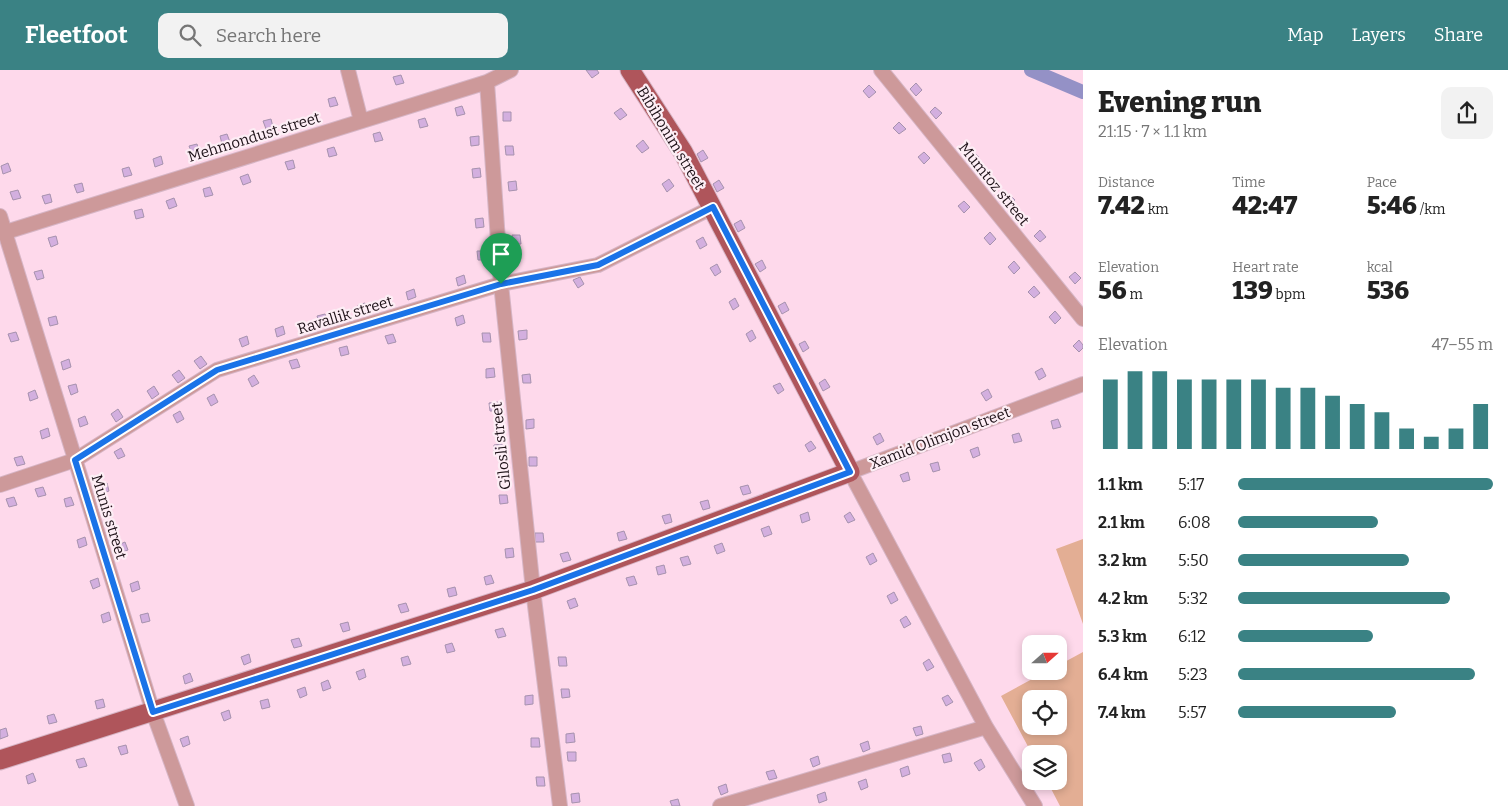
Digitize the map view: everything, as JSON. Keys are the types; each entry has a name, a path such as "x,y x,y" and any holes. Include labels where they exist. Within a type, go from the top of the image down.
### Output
{"main road":[{"name":"Bibihonim street","path":"630,70 683,152 850,472"},
{"name":"Xamid Olimjon street","path":"0,760 533,590 850,472"}],"street":[{"path":"348,70 361,121"},
{"name":"Mehmondust street","path":"6,232 487,82 511,70"},
{"name":"Mumtoz street","path":"881,70 1083,319"},
{"name":"Gilosli street","path":"487,82 501,284 533,590 560,806"},
{"name":"Ravallik street","path":"0,485 75,460 217,370 501,284 598,265 713,207"},
{"name":"Munis street","path":"0,216 153,712 187,806"},
{"name":"Xamid Olimjon street","path":"850,472 1083,384"},
{"path":"850,472 986,727 1035,806"},
{"path":"720,806 986,727"}],"shaded area":[{"path":"1083,539 1083,624 1056,549"},
{"path":"1083,652 1083,806 1060,806 1052,790 1067,790 1067,745 1027,745 1001,696 1030,680 1068,680 1068,660"}],"building":[{"path":"586,70 597,70 599,73 592,78"},
{"path":"401,75 404,83 396,85 393,77"},
{"path":"916,83 922,90 916,96 910,89"},
{"path":"869,85 876,92 869,98 863,91"},
{"path":"335,97 338,105 330,107 328,99"},
{"path":"462,106 465,114 457,116 455,108"},
{"path":"935,107 942,113 936,119 930,112"},
{"path":"621,108 627,115 620,120 614,113"},
{"path":"503,112 511,112 511,121 503,121"},
{"path":"425,118 428,126 420,128 418,120"},
{"path":"271,119 273,127 266,129 263,121"},
{"path":"899,122 906,129 899,134 893,128"},
{"path":"380,132 383,140 375,142 373,134"},
{"path":"227,134 230,142 222,144 220,136"},
{"path":"479,136 479,145 471,146 470,137"},
{"path":"643,140 649,148 642,153 636,146"},
{"path":"197,144 199,152 192,154 189,146"},
{"path":"505,146 513,146 514,155 506,155"},
{"path":"334,147 337,155 329,157 327,149"},
{"path":"703,150 708,158 701,162 697,154"},
{"path":"973,151 979,157 973,163 967,157"},
{"path":"924,152 930,158 924,164 918,157"},
{"path":"161,156 163,164 155,167 153,159"},
{"path":"293,160 295,168 288,170 285,162"},
{"path":"8,163 11,171 3,174 1,166"},
{"path":"129,167 132,175 124,177 122,169"},
{"path":"480,168 481,177 473,178 472,169"},
{"path":"248,174 251,182 243,185 240,177"},
{"path":"669,179 674,186 667,192 662,184"},
{"path":"719,180 724,188 717,192 713,184"},
{"path":"516,181 517,190 509,191 508,182"},
{"path":"82,183 84,191 77,193 74,185"},
{"path":"210,187 213,195 205,197 203,189"},
{"path":"18,190 21,198 13,200 10,192"},
{"path":"50,194 52,202 45,204 42,196"},
{"path":"1009,194 1015,200 1009,206 1003,199"},
{"path":"174,198 177,206 169,209 166,201"},
{"path":"964,201 970,207 964,213 958,206"},
{"path":"142,209 144,217 136,219 134,211"},
{"path":"483,218 484,227 476,228 475,219"},
{"path":"741,220 745,228 738,232 734,224"},
{"path":"1040,230 1046,237 1040,242 1034,236"},
{"path":"990,232 996,239 990,245 984,238"},
{"path":"512,235 520,235 521,244 513,244"},
{"path":"56,236 58,244 51,247 48,238"},
{"path":"703,237 707,245 700,249 696,241"},
{"path":"477,251 485,251 486,260 478,260"},
{"path":"762,260 766,268 760,272 755,264"},
{"path":"1014,261 1020,268 1014,274 1008,267"},
{"path":"717,264 721,272 715,276 710,268"},
{"path":"42,270 44,278 37,280 34,272"},
{"path":"1075,272 1081,278 1075,284 1069,277"},
{"path":"464,275 466,283 458,286 456,278"},
{"path":"580,277 584,284 578,288 573,280"},
{"path":"1034,286 1040,293 1034,298 1028,292"},
{"path":"414,289 416,297 408,300 406,292"},
{"path":"735,298 739,306 733,310 729,302"},
{"path":"785,302 789,310 782,314 778,306"},
{"path":"365,303 368,311 360,313 358,305"},
{"path":"1055,311 1061,318 1055,324 1049,317"},
{"path":"325,314 328,322 320,325 317,316"},
{"path":"463,315 465,323 457,326 455,318"},
{"path":"56,316 58,324 50,326 48,318"},
{"path":"283,326 285,334 277,337 275,329"},
{"path":"527,330 527,339 519,340 518,331"},
{"path":"752,330 756,338 750,342 746,334"},
{"path":"16,332 19,340 11,342 8,334"},
{"path":"482,333 490,333 491,342 483,342"},
{"path":"393,334 396,342 388,344 385,336"},
{"path":"247,336 249,344 242,347 239,339"},
{"path":"1079,340 1083,348 1079,352 1073,346"},
{"path":"805,341 809,348 803,352 799,344"},
{"path":"347,346 349,354 341,356 339,348"},
{"path":"201,356 207,364 200,369 194,361"},
{"path":"69,359 71,367 63,370 61,362"},
{"path":"297,359 300,367 292,369 289,361"},
{"path":"494,368 495,377 486,378 486,369"},
{"path":"1042,368 1046,376 1039,380 1035,372"},
{"path":"179,370 185,378 178,383 172,375"},
{"path":"530,374 531,383 523,383 522,375"},
{"path":"254,375 259,383 252,387 248,379"},
{"path":"825,379 830,387 823,391 819,383"},
{"path":"780,383 784,390 778,394 773,386"},
{"path":"76,384 78,392 71,395 68,386"},
{"path":"154,386 159,394 152,399 147,391"},
{"path":"988,389 992,397 986,401 981,393"},
{"path":"35,390 38,398 30,401 28,393"},
{"path":"214,394 218,402 211,406 207,398"},
{"path":"498,402 498,411 490,411 489,403"},
{"path":"118,409 123,417 116,422 111,414"},
{"path":"180,411 184,419 177,423 173,415"},
{"path":"85,416 88,424 80,427 78,419"},
{"path":"534,419 534,428 526,429 526,420"},
{"path":"1058,419 1061,427 1053,429 1051,421"},
{"path":"48,428 50,436 42,439 40,431"},
{"path":"880,433 884,441 877,445 873,437"},
{"path":"1019,433 1022,441 1014,443 1012,435"},
{"path":"811,441 816,448 809,452 805,445"},
{"path":"502,444 503,453 494,454 494,445"},
{"path":"978,447 980,455 973,458 970,450"},
{"path":"121,448 125,456 118,459 114,452"},
{"path":"22,456 25,464 17,466 14,458"},
{"path":"529,457 537,457 537,466 529,466"},
{"path":"938,462 940,470 933,472 930,464"},
{"path":"908,472 910,480 903,482 900,475"},
{"path":"107,483 109,491 101,494 99,486"},
{"path":"748,485 751,493 743,495 740,487"},
{"path":"43,487 46,495 38,497 35,489"},
{"path":"499,495 507,495 508,503 500,504"},
{"path":"14,497 17,505 9,507 6,499"},
{"path":"71,497 74,505 66,507 64,499"},
{"path":"708,500 710,508 703,510 700,502"},
{"path":"808,512 810,520 802,523 800,515"},
{"path":"850,512 855,520 848,523 844,516"},
{"path":"670,514 672,522 665,524 662,516"},
{"path":"769,526 772,534 764,537 761,529"},
{"path":"624,531 627,539 619,541 617,533"},
{"path":"535,533 543,533 544,542 535,542"},
{"path":"85,537 87,545 79,548 77,540"},
{"path":"125,542 128,550 120,553 118,545"},
{"path":"722,543 725,551 717,554 714,546"},
{"path":"513,548 514,557 506,558 505,549"},
{"path":"568,552 571,560 563,562 560,554"},
{"path":"873,553 877,561 870,565 866,557"},
{"path":"688,556 691,564 683,566 680,558"},
{"path":"664,565 666,573 658,575 656,567"},
{"path":"491,575 494,583 486,585 484,577"},
{"path":"634,576 637,584 629,586 626,578"},
{"path":"98,578 100,586 93,589 90,581"},
{"path":"138,581 140,589 132,592 130,584"},
{"path":"455,587 457,595 449,597 447,589"},
{"path":"894,592 898,600 891,604 887,596"},
{"path":"575,598 578,606 570,609 567,601"},
{"path":"406,603 409,611 401,613 398,605"},
{"path":"109,612 111,620 103,623 101,615"},
{"path":"148,613 150,621 142,623 140,615"},
{"path":"906,616 911,624 904,628 900,620"},
{"path":"348,622 350,630 343,632 340,624"},
{"path":"503,628 506,636 498,638 495,630"},
{"path":"299,638 302,646 294,648 291,640"},
{"path":"452,643 455,651 447,653 445,645"},
{"path":"249,654 251,662 244,665 241,657"},
{"path":"408,656 411,664 403,666 401,658"},
{"path":"558,657 566,657 567,666 559,666"},
{"path":"929,659 934,667 927,671 923,663"},
{"path":"364,669 366,677 359,680 356,672"},
{"path":"190,673 193,681 185,684 183,676"},
{"path":"328,680 331,688 323,691 321,683"},
{"path":"305,687 307,695 300,698 297,690"},
{"path":"561,689 569,689 570,697 562,698"},
{"path":"533,695 533,704 525,705 525,696"},
{"path":"948,695 953,702 946,706 942,698"},
{"path":"103,699 105,707 97,709 95,701"},
{"path":"268,699 270,707 262,709 260,701"},
{"path":"229,710 231,718 224,721 221,713"},
{"path":"54,714 57,722 49,724 47,716"},
{"path":"921,726 923,734 916,736 913,728"},
{"path":"6,728 8,736 0,739 0,730"},
{"path":"574,733 575,742 566,743 566,734"},
{"path":"188,736 190,744 183,747 180,739"},
{"path":"531,738 539,738 540,747 531,747"},
{"path":"868,741 870,749 863,752 860,744"},
{"path":"126,745 128,753 121,755 118,747"},
{"path":"567,752 576,752 576,761 568,761"},
{"path":"950,753 952,761 944,763 942,755"},
{"path":"818,756 820,764 813,767 810,759"},
{"path":"84,758 87,766 79,768 76,760"},
{"path":"981,759 985,767 979,771 974,763"},
{"path":"908,766 910,774 902,777 900,769"},
{"path":"774,770 777,778 769,780 766,772"},
{"path":"33,773 36,781 28,784 26,776"},
{"path":"536,777 544,777 545,786 537,786"},
{"path":"866,779 868,787 861,790 858,782"},
{"path":"726,784 728,792 721,795 718,787"},
{"path":"825,792 827,800 819,803 817,795"},
{"path":"579,793 580,802 572,803 571,794"},
{"path":"678,799 680,806 672,806 670,801"}],"waterway":[{"path":"1031,70 1083,92"}],"route":[{"path":"713,207 850,472 533,590 153,712 75,460 217,370 501,284 598,265 713,207"}]}
